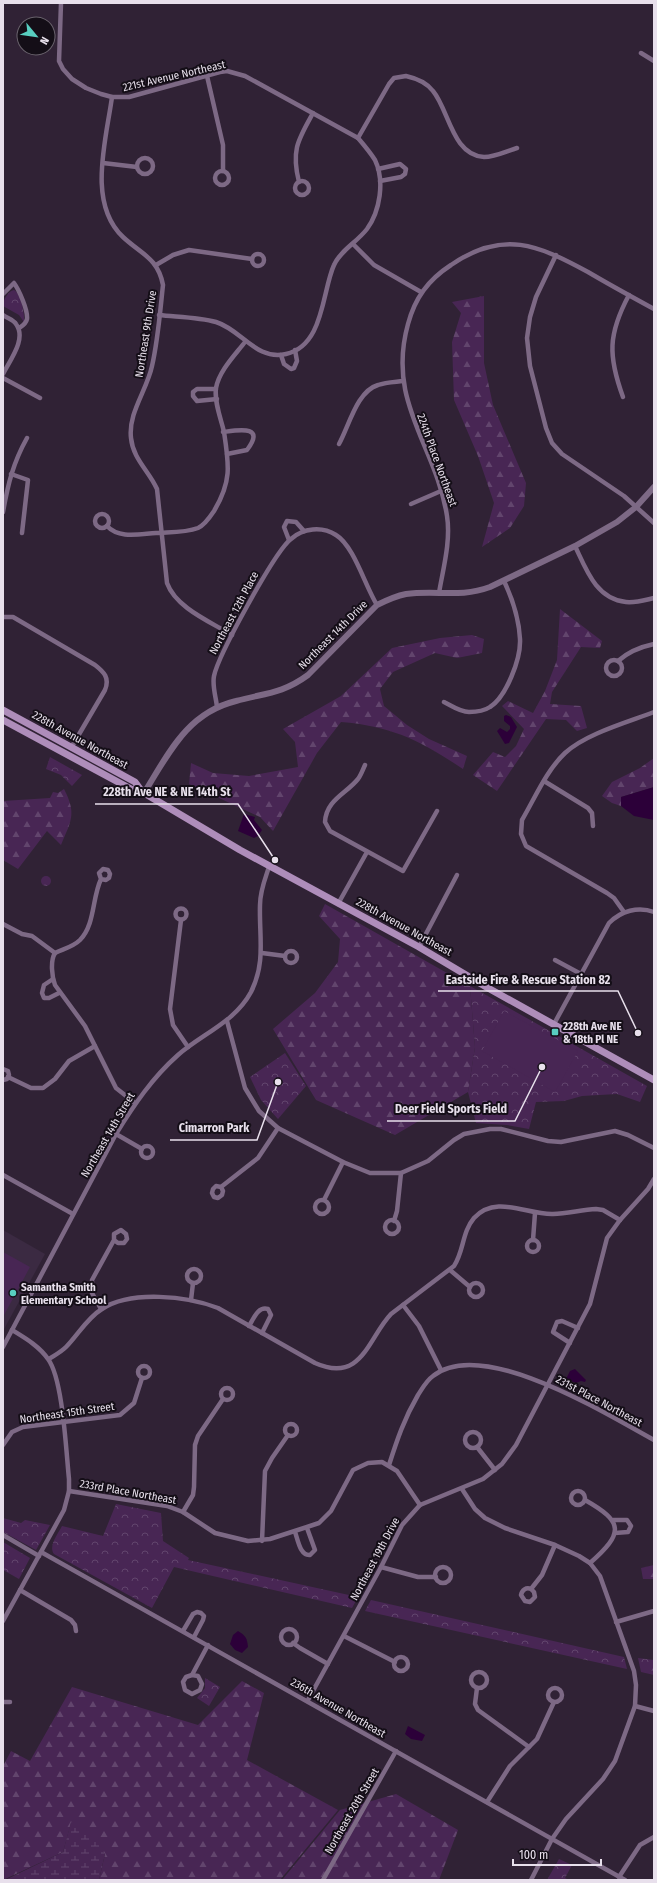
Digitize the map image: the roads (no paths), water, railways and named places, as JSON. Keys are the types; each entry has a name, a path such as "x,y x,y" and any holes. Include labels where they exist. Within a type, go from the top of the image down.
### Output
{"main road":[{"name":"228th Avenue Northeast","path":"3,710 135,782 144,793"},
{"name":"228th Avenue Northeast","path":"3,720 131,789 144,793 270,867 419,947 488,988 654,1080"},
{"path":"71,748 74,752 89,761 92,768"}],"street":[{"name":"221st Avenue Northeast","path":"61,3 62,23 59,44 59,61 68,75 86,88 112,97 129,97 228,71 245,76 358,138 371,154 378,169 380,178"},
{"path":"641,53 654,61"},
{"path":"207,76 223,145 223,171"},
{"path":"358,138 389,84 394,78 406,76 432,90 458,140 471,152 482,157 517,148"},
{"name":"Northeast 9th Drive","path":"112,97 103,163 102,193 108,217 123,237 145,254 156,265 163,285 152,366 146,388 134,414 131,425 133,449 138,461 153,480 157,489 168,582 175,598 183,605 232,635"},
{"path":"299,182 295,166 296,149 299,138 313,113"},
{"path":"103,163 137,167"},
{"path":"159,315 216,322 231,330 245,342 264,352 281,355 295,350 308,338 322,314 334,263 367,229 373,219 380,194 380,178 401,177 405,174 406,169 400,164 378,169"},
{"path":"353,244 374,265 421,292"},
{"path":"339,444 355,410 366,394 377,385 403,381 406,331 413,309 421,292 438,274 457,260 476,251 495,245 516,244 530,246 556,255 654,309"},
{"path":"156,265 173,255 189,250 252,259"},
{"path":"556,255 536,297 530,317 527,338 530,366 546,428 552,443 572,462 624,496 654,523"},
{"path":"3,294 14,283 20,290 27,318 25,324 19,328"},
{"path":"623,397 616,378 613,360 613,336 619,313 629,295"},
{"path":"3,316 16,323 19,328 19,343 3,374"},
{"path":"107,526 111,531 130,535 161,533 198,528 210,517 226,488 228,471 224,432 216,390 222,372 245,342"},
{"path":"281,355 284,364 291,369 294,368 297,361 295,350"},
{"path":"3,378 40,398"},
{"name":"224th Place Northeast","path":"403,381 411,414 441,491 448,526 439,593"},
{"path":"216,390 197,389 193,396 197,401 217,399"},
{"path":"224,432 247,429 251,432 254,439 247,450 227,454"},
{"path":"3,512 10,474 15,459 27,438"},
{"path":"10,474 28,480 22,533"},
{"name":"Northeast 14th Drive","path":"217,706 237,700 269,694 298,683 308,675 377,605 390,598 408,594 470,593 504,581 574,546 617,522 636,507 654,487"},
{"path":"411,504 441,491"},
{"path":"304,531 296,522 287,521 284,527 289,540 304,531 318,529 334,534 348,545 377,605"},
{"name":"Northeast 12th Place","path":"217,706 214,677 232,635 276,558 289,540"},
{"path":"574,546 591,579 608,596 626,602 654,598"},
{"path":"444,702 460,710 468,712 485,710 496,702 512,675 517,660 520,639 510,596 504,581"},
{"path":"4,617 12,617 95,665 104,673 107,679 105,690 71,748"},
{"path":"618,661 624,655 654,644"},
{"path":"144,793 173,745 185,730 217,706"},
{"path":"624,912 614,898 607,893 532,851 522,839 520,826 544,781 556,763 573,746 584,739 654,712"},
{"path":"365,765 358,778 334,800 327,813 325,822 330,831 403,871 437,811"},
{"path":"544,781 588,808 592,813 593,826"},
{"path":"338,904 367,852"},
{"name":"Northeast 14th Street","path":"3,1347 116,1134 136,1102 151,1082 188,1047 227,1021 237,1011 250,993 259,971 262,953 260,899 270,867"},
{"path":"419,947 457,875"},
{"path":"101,879 86,931 75,944 55,953 52,960 53,979 59,993 79,1017 116,1088 136,1102"},
{"path":"554,1024 609,923 624,912 643,909 654,912"},
{"path":"181,920 170,1009 173,1025 188,1047"},
{"path":"3,924 22,934 32,936 55,953"},
{"path":"262,953 285,956"},
{"path":"555,960 581,974"},
{"path":"53,979 44,985 42,994 44,998 49,998 59,993"},
{"path":"227,1021 245,1088 259,1111 278,1128 343,1162 370,1173 401,1173 428,1161 454,1140 464,1134 490,1129 501,1129 561,1142 615,1131 628,1135 654,1148"},
{"path":"8,1077 31,1088 43,1088 55,1078 69,1061 95,1046"},
{"path":"3,1069 8,1071 8,1077"},
{"path":"3,1080 8,1077"},
{"path":"221,1187 258,1158 278,1128"},
{"path":"116,1134 142,1149"},
{"path":"324,1200 343,1162"},
{"path":"394,1221 398,1211 401,1173"},
{"path":"3,1175 73,1214"},
{"name":"Northeast 19th Drive","path":"308,1700 344,1636 402,1525 420,1506 462,1489 483,1478 495,1470 509,1456 590,1304 605,1244 611,1232 648,1189 654,1179"},
{"path":"49,1360 66,1346 101,1309 129,1298 191,1300 218,1308 321,1366 335,1368 348,1365 354,1363 366,1352 384,1321 403,1304 450,1270 460,1255 468,1226 474,1218 491,1207 506,1206 535,1213 553,1214 596,1208 603,1210 620,1220"},
{"path":"533,1240 535,1213"},
{"path":"101,1309 92,1293 92,1280 114,1240"},
{"path":"450,1270 470,1287"},
{"path":"191,1300 193,1283"},
{"path":"403,1304 425,1336 441,1370 425,1384 409,1410 402,1424 389,1465 402,1478 420,1506"},
{"path":"249,1326 259,1310 263,1308 268,1309 272,1315 262,1333"},
{"path":"570,1343 553,1332 556,1322 562,1321 578,1328"},
{"path":"3,1621 64,1510 69,1491 69,1479 59,1393 49,1360 32,1343 12,1330"},
{"name":"231st Place Northeast","path":"441,1370 463,1366 481,1365 494,1367 547,1384 654,1440"},
{"name":"Northeast 15th Street","path":"3,1445 8,1436 17,1429 120,1415 134,1403 142,1378"},
{"path":"183,1512 193,1495 195,1444 198,1436 223,1399"},
{"path":"262,1541 265,1471 288,1435"},
{"path":"477,1447 495,1470"},
{"name":"233rd Place Northeast","path":"69,1491 167,1506 183,1512 215,1533 248,1541 262,1541 295,1532 319,1523 327,1516 353,1470 368,1463 376,1462 389,1465"},
{"path":"462,1489 475,1509 485,1518 505,1528 555,1545 590,1563 600,1576 634,1671 636,1685 635,1706 610,1771 573,1810 552,1839 531,1880"},
{"path":"585,1500 601,1509 613,1520 616,1527 615,1533 601,1554 590,1563"},
{"path":"613,1520 627,1520 631,1526 628,1532 615,1533"},
{"path":"295,1532 302,1552 306,1555 310,1555 314,1550 307,1528"},
{"name":"236th Avenue Northeast","path":"3,1535 183,1631 308,1700 625,1880"},
{"path":"531,1589 542,1575 555,1545"},
{"path":"381,1566 418,1577 436,1577"},
{"path":"20,1590 71,1620 75,1625 76,1631"},
{"path":"616,1622 654,1611"},
{"path":"183,1631 193,1614 201,1612 204,1616 203,1620 194,1637"},
{"path":"344,1636 395,1662"},
{"path":"293,1643 328,1664"},
{"path":"192,1675 198,1676 202,1684 200,1690 192,1694 185,1690 183,1685 184,1679 192,1675 208,1645"},
{"path":"476,1688 475,1704 478,1710 529,1747"},
{"path":"3,1702 10,1702"},
{"path":"487,1802 510,1766 529,1747 541,1732 554,1702"},
{"path":"635,1706 654,1711"},
{"name":"Northeast 20th Street","path":"323,1880 396,1751"},
{"path":"619,1877 640,1845 654,1837"}],"place":[{"name":"228th Ave NE & NE 14th St","path":"275,860"},
{"name":"228th Ave NE & 18th Pl NE","path":"555,1032"},
{"name":"Eastside Fire & Rescue Station 82","path":"638,1033"},
{"name":"Deer Field Sports Field","path":"542,1067"},
{"name":"Cimarron Park","path":"278,1082"},
{"name":"Samantha Smith Elementary School","path":"13,1293"}]}
